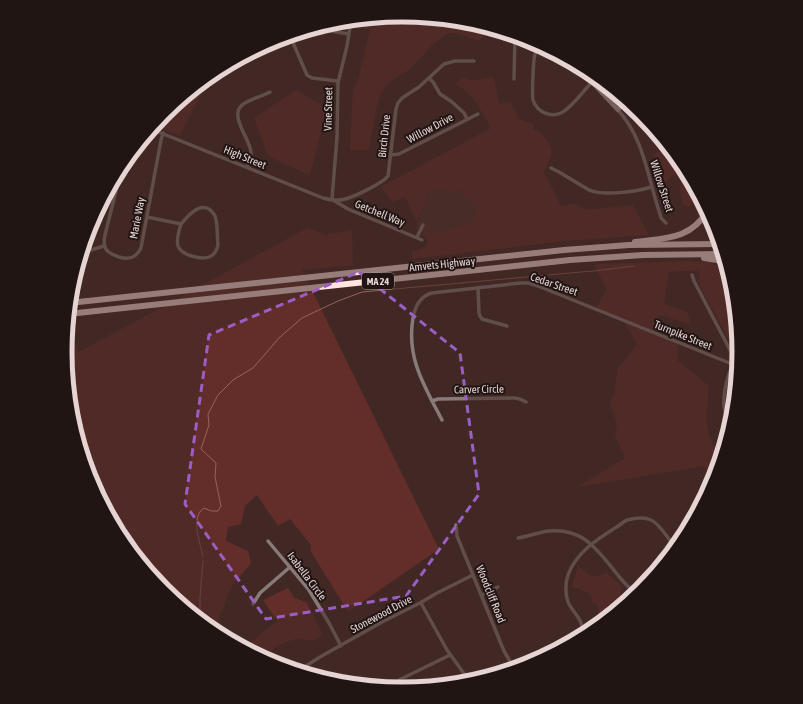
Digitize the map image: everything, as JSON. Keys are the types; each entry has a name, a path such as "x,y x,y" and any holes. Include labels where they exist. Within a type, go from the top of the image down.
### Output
{"highway":[{"path":"583,248 682,235 699,223 702,218"},
{"name":"Amvets Highway","path":"75,303 583,248 639,245 713,244"},
{"name":"Amvets Highway","path":"74,313 559,261 658,255 716,254"},
{"path":"658,255 709,258 718,261"}],"street":[{"name":"Vine Street","path":"332,199 337,132 338,81 350,26"},
{"path":"327,30 349,34"},
{"path":"293,41 307,75 312,78 338,81"},
{"path":"514,79 515,42"},
{"path":"537,51 534,58 533,97 535,104 541,112 549,114 560,113 570,106 591,83"},
{"name":"Birch Drive","path":"332,199 343,200 385,180 389,174 396,111 398,103 402,98 419,87 442,65 455,61 474,61"},
{"path":"429,78 440,94 464,113 467,119"},
{"name":"Willow Street","path":"595,85 625,118 635,136 642,152 660,214 666,222"},
{"path":"247,167 251,157 251,152 237,113 239,108 244,104 270,92"},
{"path":"618,110 622,106"},
{"name":"Willow Drive","path":"391,155 400,154 478,114"},
{"name":"High Street","path":"156,131 324,198 332,199"},
{"name":"Marie Way","path":"104,246 108,252 127,259 138,254 141,248 163,133"},
{"path":"551,168 593,192 604,193 643,190 652,187"},
{"path":"88,251 104,246 104,237 117,185"},
{"name":"Getchell Way","path":"332,199 345,208 422,240"},
{"path":"204,208 212,211 216,220 218,245 215,252 205,258 187,255 181,251 178,248 177,242 181,224 198,209 204,208"},
{"path":"147,217 181,224"},
{"path":"416,237 423,225"},
{"path":"692,275 732,352"},
{"name":"Cedar Street","path":"432,401 416,367 412,338 415,308 427,295 529,283 540,286 623,320"},
{"path":"478,288 480,317 484,320 507,326"},
{"name":"Turnpike Street","path":"623,320 731,365"},
{"path":"726,411 724,401 725,388 731,367"},
{"name":"Carver Circle","path":"432,401 437,399 514,398 526,402"},
{"path":"432,401 442,420"},
{"path":"583,627 581,620 569,604 566,594 566,585 573,565 591,544 627,520 636,518 653,520 671,542"},
{"name":"Woodcliff Road","path":"456,525 457,536 504,651 511,663"},
{"path":"518,538 548,532 563,531 575,534 591,544 630,589"},
{"name":"Isabella Circle","path":"268,541 316,600 341,646"},
{"path":"254,604 260,593 290,567"},
{"name":"Stonewood Drive","path":"305,667 382,622 473,575"},
{"path":"482,594 498,587"},
{"path":"421,603 450,655 466,676"},
{"path":"399,680 450,655"}],"highlighted area":[{"path":"359,272 460,353 479,494 406,596 266,619 185,504 209,335"}],"shaded area":[{"path":"394,22 401,26 409,22 445,25 487,33 478,41 460,34 448,33 433,44 410,69 391,81 384,88 377,106 369,150 350,150 353,90 359,76 370,30 363,28 364,24"},
{"path":"464,77 471,81 494,77 499,104 511,102 519,119 533,124 533,130 541,133 546,139 551,148 551,156 544,172 561,206 574,203 586,210 633,205 649,235 564,241 412,259 412,251 425,248 427,237 420,236 423,232 443,231 474,222 477,210 461,190 449,191 430,189 417,222 405,197 392,202 381,187 491,128 474,99 456,83"},
{"path":"203,88 180,136 160,127 184,104"},
{"path":"296,90 327,108 332,109 331,116 324,118 310,176 268,156 254,118"},
{"path":"664,152 687,187 694,200 690,206 684,205 680,193 681,182 678,176 674,175 665,182 662,182 654,170 654,154"},
{"path":"430,189 449,191 461,190 477,210 474,223 443,231 423,232 416,228"},
{"path":"307,228 326,235 352,230 353,265 302,270 439,549 348,612 310,550 311,545 290,519 278,526 257,495 245,506 241,524 228,527 226,541 248,551 251,563 233,585 227,596 224,608 220,613 219,621 228,633 184,600 153,570 127,535 116,517 89,458 78,416 72,374 72,340 79,352"},
{"path":"688,261 709,262 720,266 729,309 732,345 698,282 700,274 696,270 669,272 664,304 687,312 691,324 659,315 653,332 678,343 677,360 709,386 706,420 713,445 717,447 708,473 704,466 577,487 625,458 615,436 617,424 610,402 614,394 618,368 637,344 623,320 595,309 607,290 594,265"},
{"path":"578,566 592,577 607,573 621,586 620,599 599,616 597,604 593,603 589,593 572,587"},
{"path":"288,588 294,598 306,602 323,635 313,641 298,638 276,646 269,654 249,644 277,621 263,600"}],"waterway":[{"path":"203,556 197,530 198,517 204,508 211,511 218,511 221,506 215,477 216,463 201,449 209,425 208,414 218,395 233,380 253,368 279,338 302,318 338,301 362,292 634,266"},
{"path":"200,613 203,561"}]}
